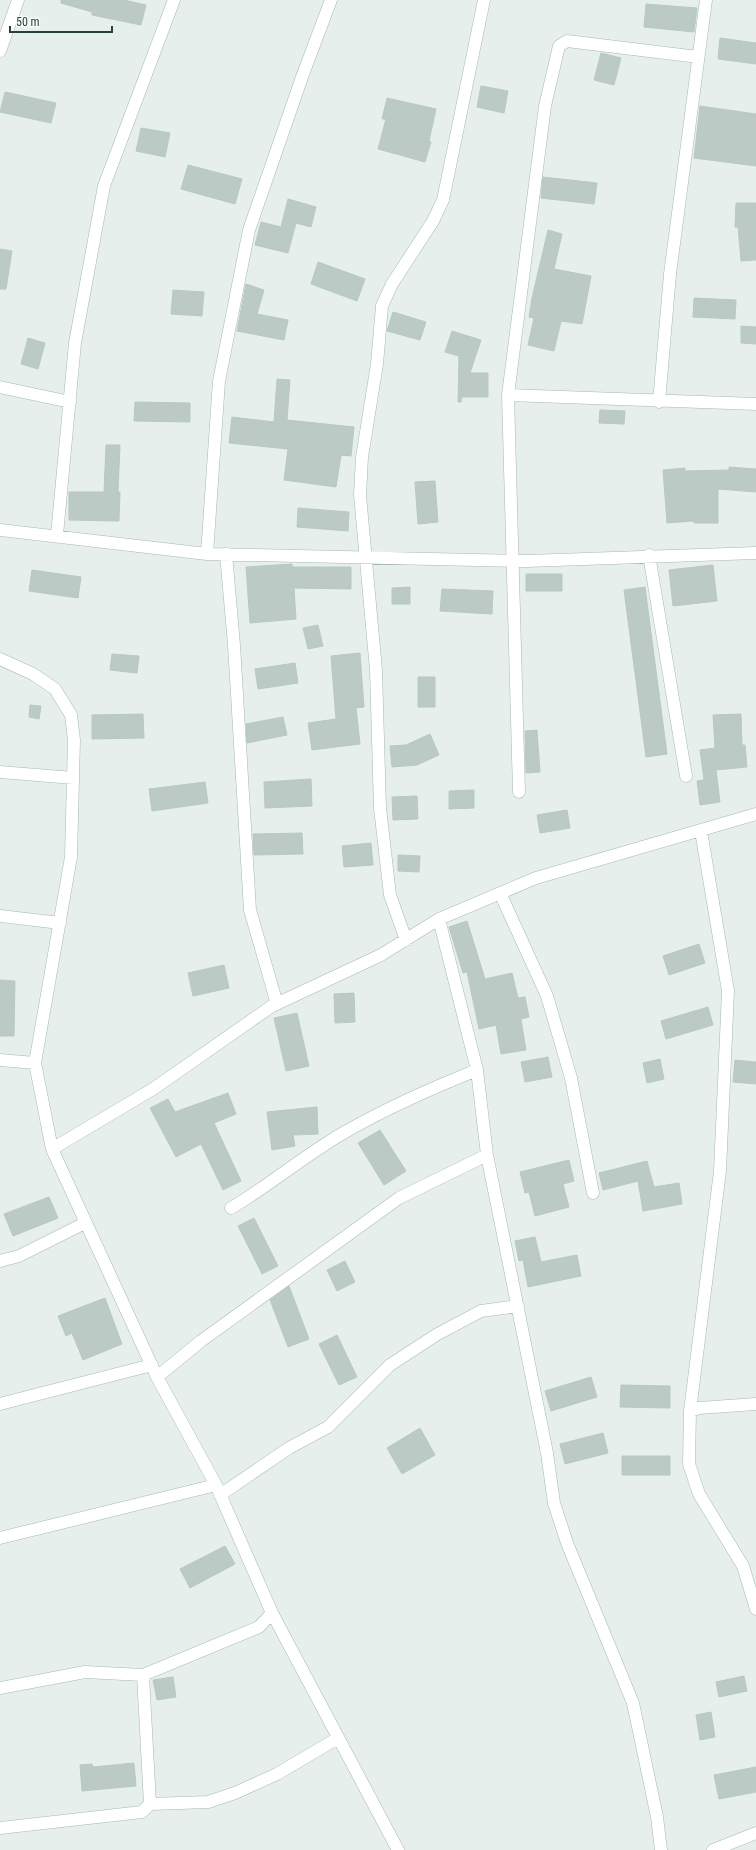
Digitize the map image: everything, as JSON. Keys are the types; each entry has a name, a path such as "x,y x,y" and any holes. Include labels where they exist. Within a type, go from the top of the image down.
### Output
{"street":[{"path":"0,51 18,0"},
{"path":"57,535 75,343 104,186 174,0"},
{"path":"207,554 219,380 249,230 331,0"},
{"path":"406,940 390,896 380,808 376,670 367,557 360,494 362,457 377,364 382,306 392,284 433,221 443,200 484,0"},
{"path":"659,402 670,274 706,0"},
{"path":"520,792 508,395 545,106 559,46 567,41 584,42 698,57"},
{"path":"0,387 70,402"},
{"path":"508,395 659,402 756,404"},
{"path":"0,530 57,535 207,554 512,561 756,552"},
{"path":"226,554 234,645 250,910 277,1004"},
{"path":"649,555 686,776"},
{"path":"0,658 33,674 56,689 71,714 74,740 71,857 36,1063 52,1149 84,1222 157,1378 218,1490 272,1613 398,1850"},
{"path":"0,772 73,778"},
{"path":"52,1149 153,1089 214,1045 277,1004 381,955 439,919 536,878 756,814"},
{"path":"701,831 728,991 720,1171 690,1410 689,1464 699,1494 743,1566 756,1609"},
{"path":"500,893 547,996 571,1078 592,1193"},
{"path":"0,916 60,923"},
{"path":"439,919 477,1070 487,1154 547,1453 554,1503 567,1543 633,1703 657,1817 660,1850"},
{"path":"0,1060 36,1063"},
{"path":"231,1208 256,1193 344,1132 420,1093 477,1070"},
{"path":"157,1378 201,1341 399,1198 487,1154"},
{"path":"0,1261 19,1256 84,1222"},
{"path":"0,1538 218,1490 328,1427 390,1365 436,1335 481,1311 518,1306"},
{"path":"0,1404 152,1365"},
{"path":"690,1410 756,1404"},
{"path":"0,1688 85,1672 143,1675 259,1627 272,1613"},
{"path":"143,1675 150,1804"},
{"path":"0,1828 142,1812 150,1804 208,1802 236,1793 277,1774 338,1738"},
{"path":"712,1850 756,1833"}],"building":[{"path":"61,0 124,0 146,5 141,25 92,15 92,12 61,3"},
{"path":"646,4 697,8 694,32 644,27"},
{"path":"720,38 756,43 756,64 718,59"},
{"path":"601,53 621,58 614,85 594,80"},
{"path":"481,86 508,91 504,113 477,107"},
{"path":"5,92 56,103 51,123 0,112"},
{"path":"387,98 436,109 429,141 431,142 425,162 378,149 386,119 382,119"},
{"path":"700,106 756,114 756,166 694,158"},
{"path":"141,128 170,133 165,157 136,151"},
{"path":"188,165 242,179 235,204 181,189"},
{"path":"543,177 597,183 594,204 541,198"},
{"path":"288,199 316,207 311,227 296,223 288,253 255,245 261,222 281,227"},
{"path":"736,203 756,203 756,260 741,261 738,227 735,227"},
{"path":"548,230 562,234 554,269 591,276 582,324 561,321 554,351 528,345 534,318 529,317 532,298"},
{"path":"0,249 12,251 6,289 0,289"},
{"path":"318,262 365,279 357,301 311,284"},
{"path":"246,284 264,290 257,314 288,320 284,340 237,331"},
{"path":"173,290 204,292 202,316 171,314"},
{"path":"694,298 736,300 735,319 693,317"},
{"path":"393,312 426,322 420,340 387,331"},
{"path":"741,326 756,327 756,344 741,343"},
{"path":"452,331 481,340 470,373 488,373 488,397 462,397 461,402 458,402 459,356 445,352"},
{"path":"28,338 45,343 38,369 21,364"},
{"path":"277,379 290,380 287,420 354,427 351,456 341,455 336,487 284,480 288,449 229,443 232,417 274,422"},
{"path":"135,402 190,403 190,422 134,421"},
{"path":"600,410 625,411 624,424 599,423"},
{"path":"106,445 120,445 118,492 120,492 119,521 69,520 69,492 104,492"},
{"path":"729,467 756,469 756,492 718,489 718,523 694,523 694,521 667,523 663,470 685,468 685,471 729,470"},
{"path":"435,481 438,522 418,524 415,482"},
{"path":"298,508 349,512 348,531 297,527"},
{"path":"292,564 292,567 351,567 351,589 294,588 296,619 250,623 246,567"},
{"path":"713,565 717,601 673,606 669,570"},
{"path":"32,570 81,577 78,598 29,591"},
{"path":"526,574 562,574 562,591 526,591"},
{"path":"410,587 410,604 392,604 392,588"},
{"path":"645,587 667,754 646,757 624,590"},
{"path":"442,589 493,591 492,614 440,611"},
{"path":"318,625 323,646 308,649 303,628"},
{"path":"360,653 364,707 356,708 360,744 312,750 308,723 336,719 331,656"},
{"path":"112,654 139,656 137,673 110,670"},
{"path":"295,663 298,683 258,689 255,669"},
{"path":"418,677 435,677 435,707 418,707"},
{"path":"30,705 41,706 39,719 29,717"},
{"path":"143,714 144,738 92,739 92,715"},
{"path":"741,714 742,745 745,745 747,767 716,770 720,802 700,805 697,781 704,780 700,750 715,748 713,715"},
{"path":"283,717 287,735 247,743 246,724"},
{"path":"537,730 540,772 526,773 525,731"},
{"path":"430,734 439,755 417,765 392,767 390,746 406,745"},
{"path":"311,779 312,806 265,808 264,782"},
{"path":"205,782 208,803 152,811 149,789"},
{"path":"474,790 474,808 449,809 449,791"},
{"path":"417,796 418,819 393,820 392,797"},
{"path":"567,810 570,828 540,833 537,815"},
{"path":"302,833 303,854 254,855 253,834"},
{"path":"371,843 373,865 344,867 342,846"},
{"path":"398,855 420,856 419,872 398,871"},
{"path":"467,921 485,979 512,973 518,998 525,997 529,1017 521,1019 526,1050 501,1054 496,1025 479,1029 467,972 463,973 449,927"},
{"path":"699,944 705,963 669,975 663,956"},
{"path":"224,965 229,988 193,996 188,973"},
{"path":"0,980 15,981 14,1036 0,1036"},
{"path":"354,993 355,1022 335,1023 334,994"},
{"path":"708,1007 713,1025 666,1039 661,1021"},
{"path":"297,1013 309,1066 286,1071 274,1018"},
{"path":"548,1057 552,1077 525,1082 521,1062"},
{"path":"660,1059 664,1079 647,1083 643,1063"},
{"path":"735,1060 756,1062 756,1084 733,1082"},
{"path":"228,1093 236,1114 214,1123 241,1181 223,1190 201,1144 176,1157 150,1108 168,1099 175,1112"},
{"path":"317,1107 318,1134 293,1135 295,1146 272,1150 267,1112"},
{"path":"380,1130 406,1171 384,1185 358,1143"},
{"path":"569,1160 574,1181 563,1184 569,1207 535,1216 529,1192 525,1193 520,1172"},
{"path":"647,1161 654,1187 679,1183 682,1204 643,1211 638,1181 603,1190 599,1173"},
{"path":"49,1197 58,1218 13,1236 4,1214"},
{"path":"254,1218 278,1266 262,1274 238,1226"},
{"path":"535,1237 541,1262 577,1255 581,1276 528,1287 523,1260 519,1261 515,1241"},
{"path":"345,1261 355,1282 337,1291 327,1270"},
{"path":"289,1286 309,1339 288,1347 270,1300"},
{"path":"105,1298 122,1344 83,1360 72,1333 66,1336 58,1316"},
{"path":"337,1335 357,1377 339,1385 319,1344"},
{"path":"591,1377 597,1397 551,1411 545,1391"},
{"path":"621,1385 670,1386 670,1408 620,1407"},
{"path":"420,1428 435,1455 402,1474 387,1448"},
{"path":"603,1433 608,1453 565,1464 560,1444"},
{"path":"622,1456 670,1456 670,1475 622,1475"},
{"path":"225,1546 235,1564 190,1588 180,1569"},
{"path":"744,1676 747,1691 719,1697 716,1682"},
{"path":"173,1677 176,1697 157,1700 153,1680"},
{"path":"711,1712 715,1737 700,1740 696,1715"},
{"path":"134,1763 136,1786 82,1791 80,1765 92,1764 93,1767"},
{"path":"756,1767 756,1792 719,1799 714,1775"}]}
